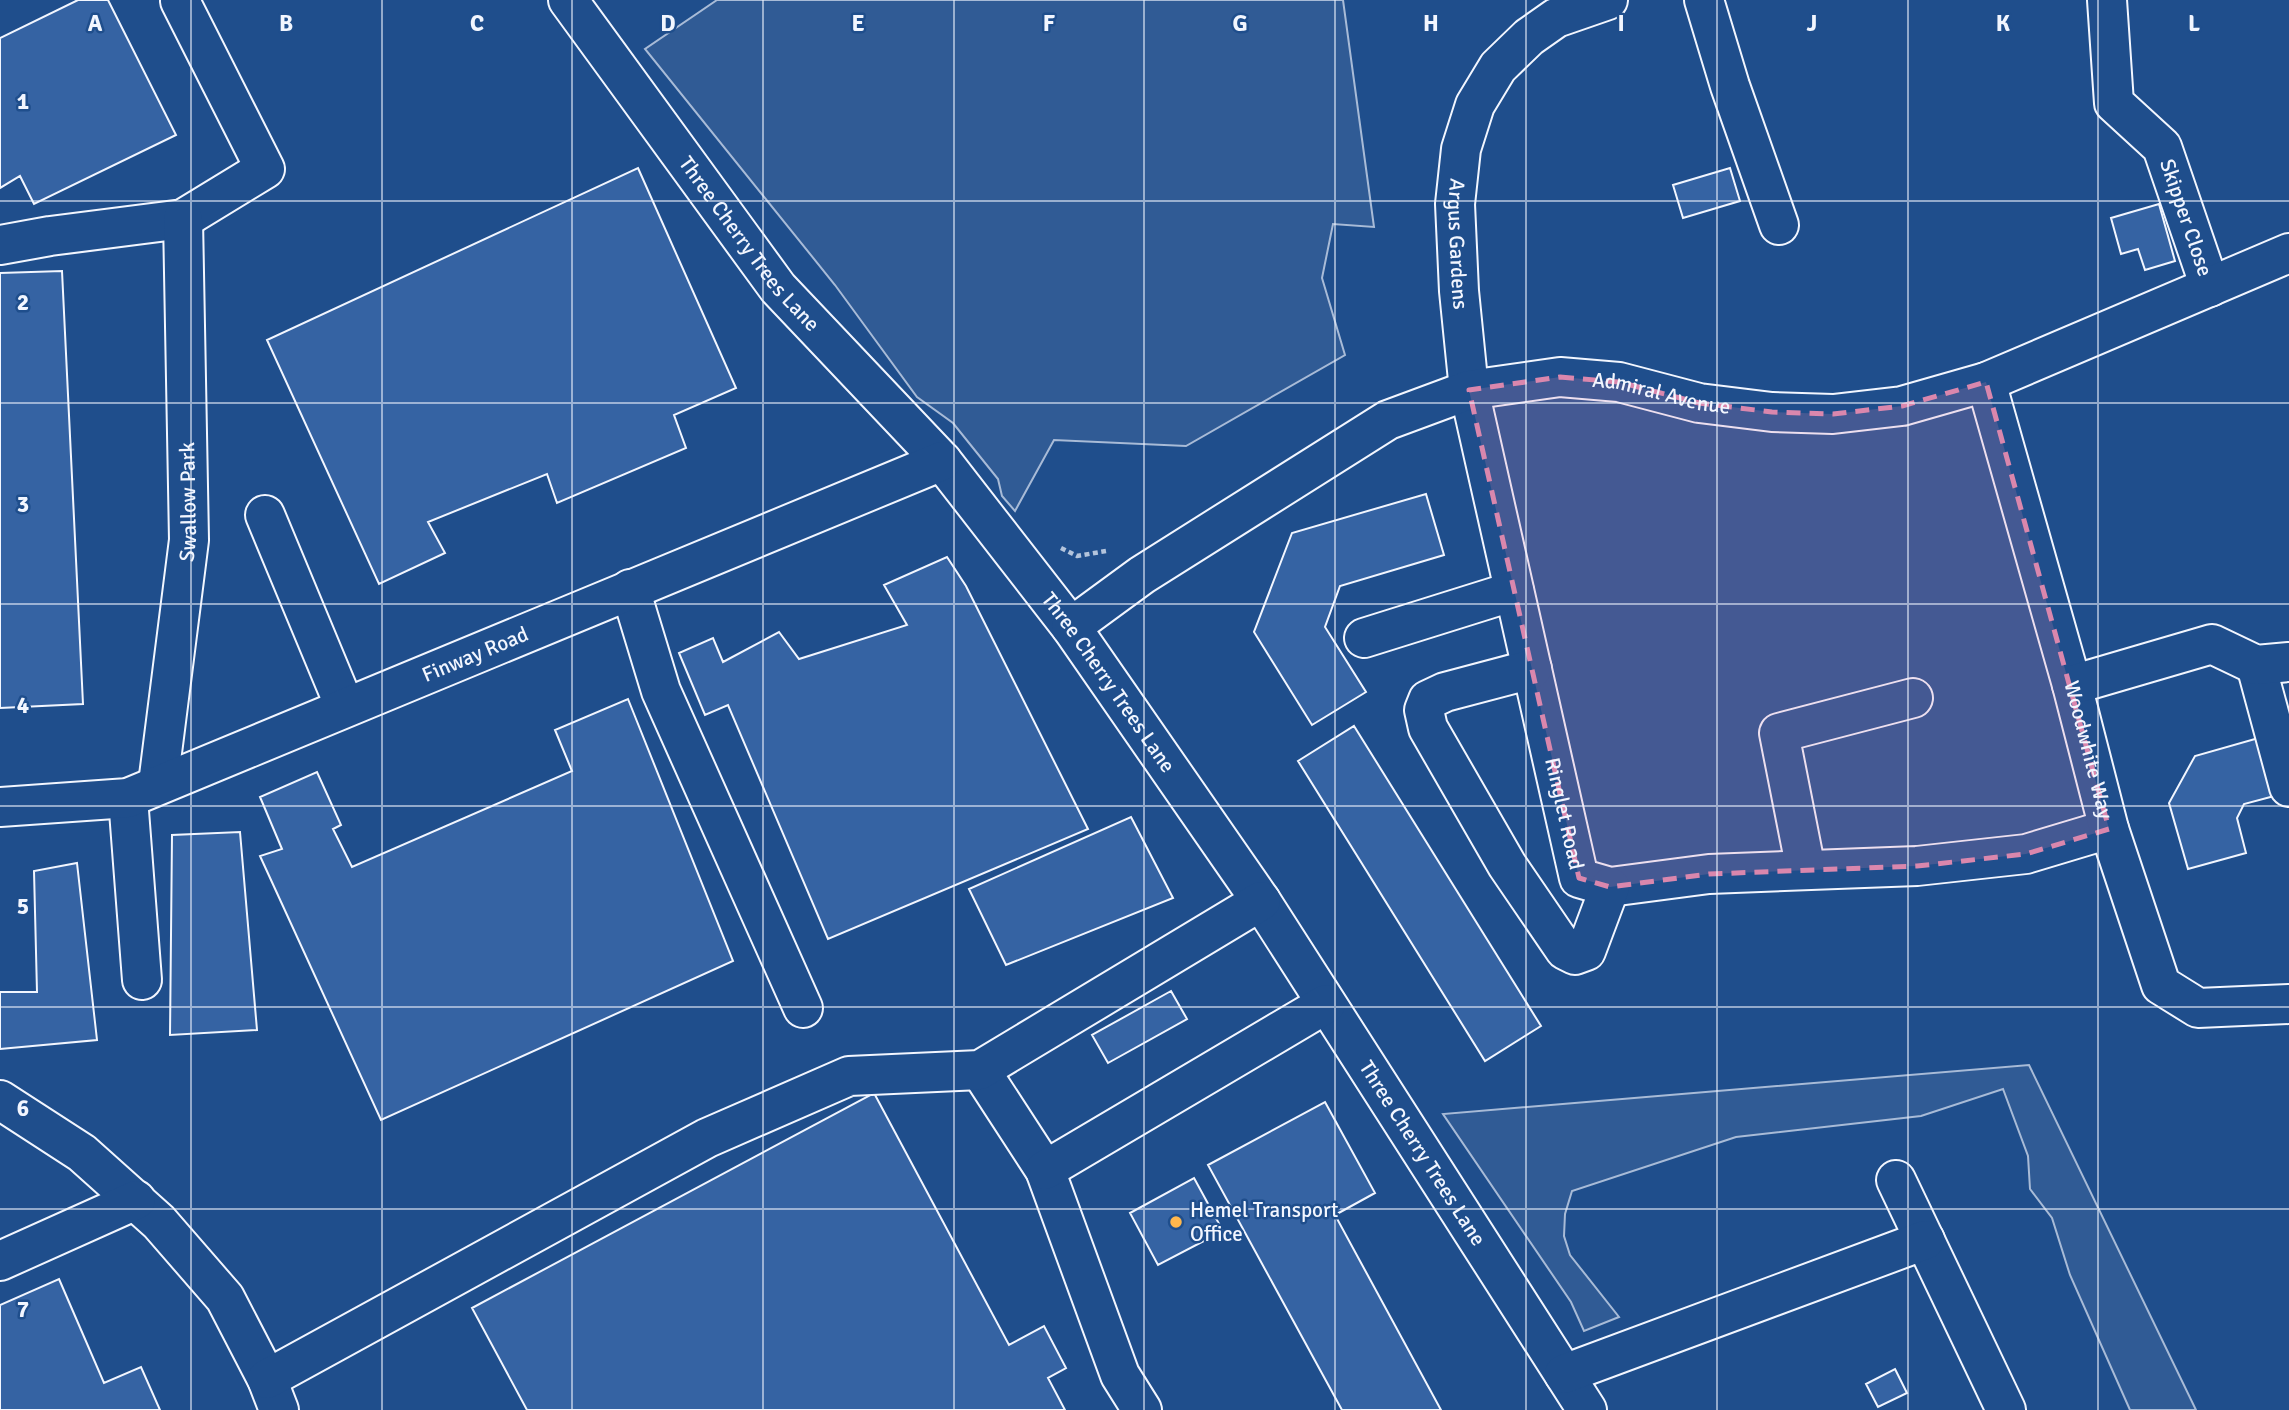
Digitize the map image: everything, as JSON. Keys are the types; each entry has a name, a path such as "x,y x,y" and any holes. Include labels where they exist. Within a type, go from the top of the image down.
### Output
{"street":[{"name":"Three Cherry Trees Lane","path":"568,0 778,288 942,461 1071,626 1261,901 1587,1410"},
{"name":"Argus Gardens","path":"1469,390 1459,291 1455,204 1461,149 1475,105 1498,67 1529,37 1556,18 1608,0"},
{"path":"1704,0 1730,86 1779,225"},
{"name":"Skipper Close","path":"2107,0 2114,103 2162,147 2210,287"},
{"path":"0,246 50,236 183,219 265,169 180,2"},
{"name":"Swallow Park","path":"142,980 143,791 188,540 183,219"},
{"name":"Admiral Avenue","path":"1071,626 1142,575 1388,421 1469,390 1560,377 1619,382 1699,403 1772,412 1833,414 1902,406 1986,382 2289,253"},
{"name":"Woodwhite Way","path":"1986,382 2072,685 2109,829 2161,985 2198,1008 2289,1004"},
{"name":"Ringlet Road","path":"1469,390 1579,878 1610,887 1709,874 1917,866 2026,854 2109,829"},
{"name":"Finway Road","path":"0,807 143,791 942,461"},
{"path":"265,515 345,707"},
{"path":"630,589 662,691 803,1008"},
{"path":"1364,638 1514,591"},
{"path":"2072,685 2212,644 2272,663 2289,787"},
{"path":"1532,669 1428,699 1424,710 1428,728 1507,865 1565,950 1575,955 1586,951 1610,887"},
{"path":"1806,870 1779,733 1913,698"},
{"path":"0,1100 82,1153 159,1222 225,1298 273,1394 707,1138 849,1076 980,1070 1261,901"},
{"path":"1045,1170 1326,1004"},
{"path":"980,1070 1045,1170 1120,1375 1142,1410"},
{"path":"1896,1180 2006,1410"},
{"path":"0,1261 136,1200"},
{"path":"1564,1374 1925,1240"}],"path":[{"path":"1051,543 1077,556 1106,551"}],"highlighted area":[{"path":"1560,377 1619,382 1699,403 1772,412 1833,414 1902,406 1986,382 2109,829 2026,854 1917,866 1709,874 1610,887 1579,878 1469,390"}],"shaded area":[{"path":"717,0 1343,0 1374,227 1333,224 1322,278 1345,355 1186,446 1054,440 1015,511 1002,496 998,479 953,423 917,397 835,285 645,49"},
{"path":"2029,1065 2196,1410 2130,1410 2070,1275 2052,1218 2030,1189 2028,1156 2003,1089 1921,1116 1736,1137 1572,1191 1565,1214 1564,1236 1570,1255 1619,1317 1584,1331 1571,1302 1443,1114"}],"building":[{"path":"78,0 108,0 176,135 34,204 20,176 0,188 0,38"},
{"path":"638,168 736,388 674,415 686,448 557,503 547,474 428,522 445,553 379,584 267,340"},
{"path":"1730,168 1740,201 1683,218 1673,185"},
{"path":"2159,204 2175,261 2145,270 2138,249 2121,254 2111,218"},
{"path":"62,271 83,704 0,708 0,273"},
{"path":"1426,494 1444,555 1340,586 1325,627 1366,692 1312,725 1254,632 1292,533"},
{"path":"947,557 966,586 1088,829 828,939 728,705 705,715 679,653 713,638 723,662 779,632 799,659 907,625 884,585"},
{"path":"628,699 733,961 381,1120 260,856 282,849 260,797 317,772 341,825 333,829 352,867 572,771 555,730"},
{"path":"1354,726 1541,1026 1485,1061 1298,761"},
{"path":"2262,737 2278,795 2244,804 2237,818 2246,853 2188,869 2169,803 2195,756"},
{"path":"1131,817 1173,898 1006,965 969,889"},
{"path":"240,832 257,1030 170,1035 172,835"},
{"path":"77,863 97,1040 0,1049 0,992 37,992 34,871"},
{"path":"1171,991 1187,1019 1108,1063 1092,1035"},
{"path":"874,1093 1009,1345 1044,1326 1066,1368 1048,1378 1065,1410 527,1410 472,1308"},
{"path":"1325,1102 1375,1193 1335,1215 1441,1410 1342,1410 1208,1165"},
{"name":"Hemel Transport Office","path":"1194,1178 1223,1231 1158,1265 1130,1213"},
{"path":"59,1279 104,1383 141,1367 160,1410 0,1410 0,1305"},
{"path":"1895,1369 1907,1393 1878,1407 1866,1384"}],"place":[{"name":"Hemel Transport Office","path":"1176,1222"}]}
